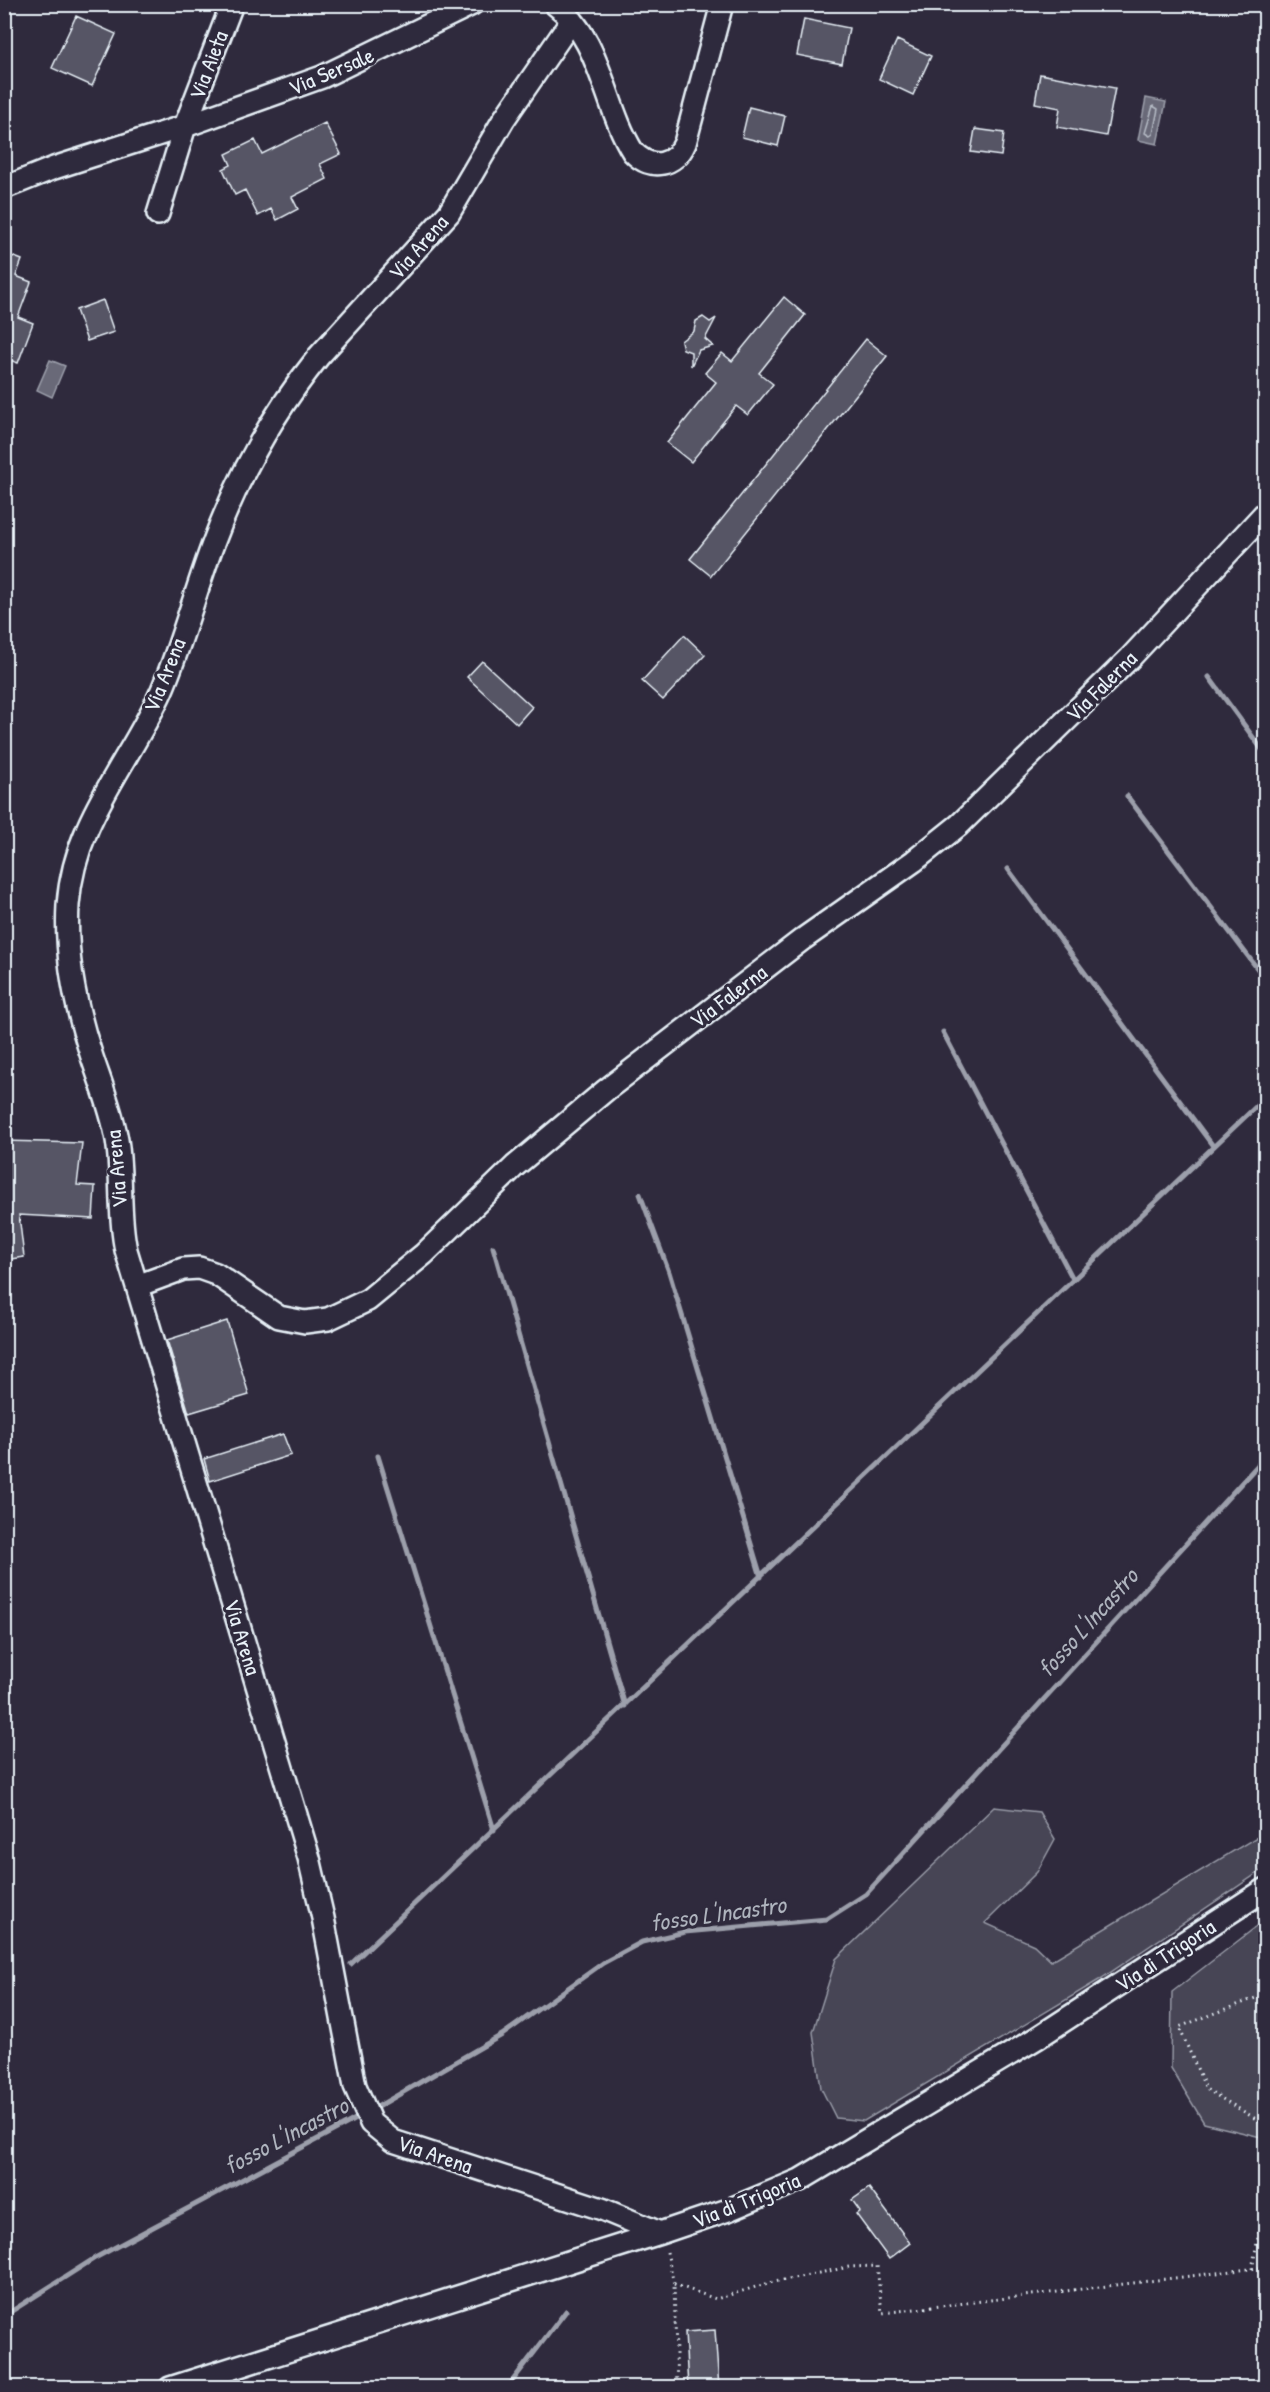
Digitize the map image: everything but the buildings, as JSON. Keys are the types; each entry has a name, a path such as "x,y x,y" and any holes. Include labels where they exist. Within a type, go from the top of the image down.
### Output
{"street":[{"name":"Via Aieta","path":"185,126 232,4"},
{"name":"Via Sersale","path":"4,188 75,160 185,126 322,77 472,4"},
{"path":"555,4 572,20 590,50 630,147 643,160 658,164 675,157 685,143 722,4"},
{"name":"Via Arena","path":"572,20 504,119 449,213 319,356 299,381 262,438 213,542 161,691 101,798 82,840 69,896 70,959 84,1031 117,1140 122,1227 137,1286 309,1858 323,1918 348,2058 358,2097 377,2130 393,2141 602,2209 660,2232"},
{"path":"158,214 185,126"},
{"name":"Via Falerna","path":"137,1286 183,1269 199,1268 216,1274 279,1317 305,1322 328,1319 368,1300 424,1254 515,1166 606,1090 803,939 914,861 959,825 1130,658 1266,512"},
{"name":"Via di Trigoria","path":"170,2388 728,2210 800,2181 1047,2032 1266,1889"}],"path":[{"path":"1266,1994 1179,2027 1206,2089 1266,2125"},
{"path":"1252,2269 1266,2195"},
{"path":"660,2232 674,2284 677,2388"},
{"path":"674,2284 716,2300 769,2283 849,2267 877,2266 882,2313 1266,2267"}],"shaded area":[{"path":"994,1807 1039,1812 1055,1839 1037,1872 985,1923 1034,1945 1051,1961 1265,1832 1265,1868 1099,1980 864,2121 836,2118 821,2088 813,2032 836,1959"},
{"path":"1265,1920 1265,2138 1204,2123 1171,2068 1172,1992"}],"water":[{"path":"1146,98 1166,102 1157,144 1138,140"},
{"path":"50,360 65,366 52,397 37,390"}],"waterway":[{"path":"1209,677 1266,755"},
{"path":"1127,796 1266,980"},
{"path":"1008,869 1213,1146"},
{"path":"943,1032 1073,1279"},
{"path":"351,1964 1266,1097"},
{"path":"640,1194 669,1272 761,1577"},
{"path":"493,1247 625,1706"},
{"path":"378,1456 494,1830"},
{"name":"fosso L'Incastro","path":"372,2110 502,2035 603,1963 642,1942 685,1932 827,1919 866,1894 1266,1456"},
{"name":"fosso L'Incastro","path":"4,2316 95,2258 361,2116"},
{"path":"507,2388 566,2311"}]}
